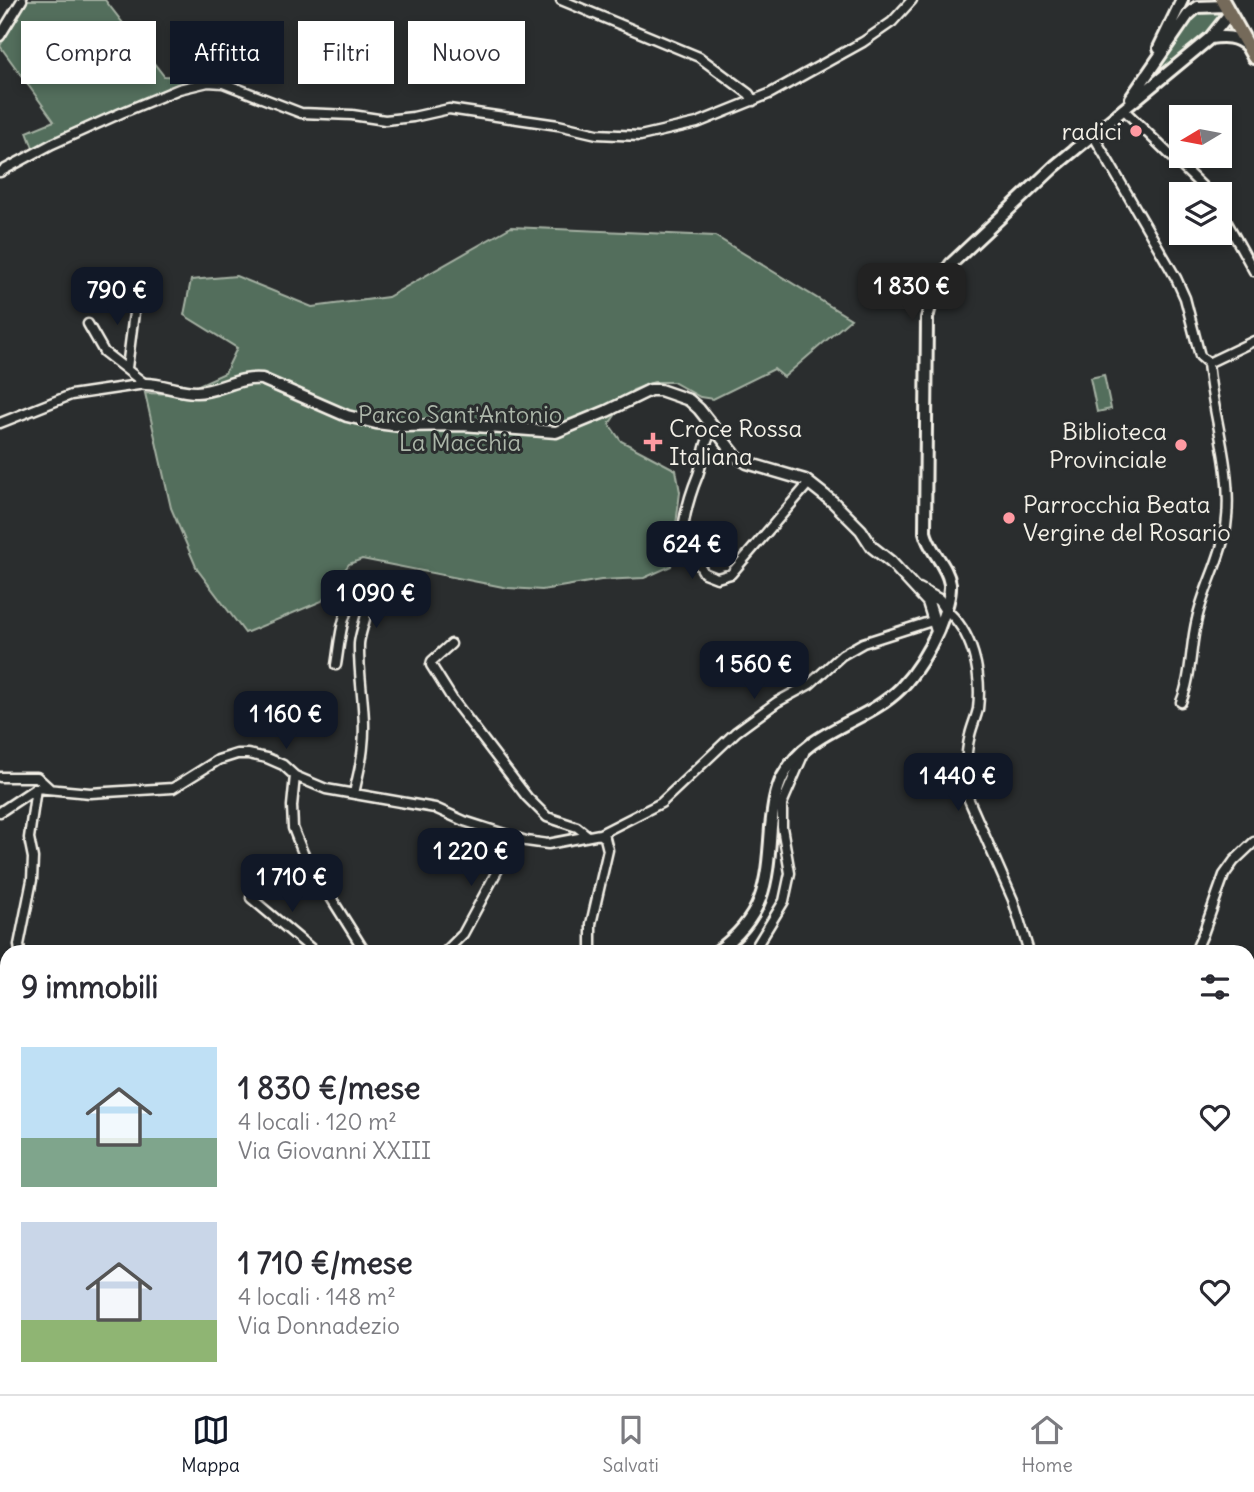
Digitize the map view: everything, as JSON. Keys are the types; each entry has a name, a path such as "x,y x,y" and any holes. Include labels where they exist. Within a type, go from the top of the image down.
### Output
{"main road":[{"path":"1149,71 1182,0"},
{"path":"1124,108 1192,11 1204,6 1226,6"},
{"path":"725,945 736,936 761,901 767,882 776,794 783,776 806,748 824,733 901,688 920,663 945,608 950,585 945,569 927,542 925,532 928,318 933,292 940,277 1055,166 1210,38 1226,6"},
{"path":"1226,6 1252,53"},
{"path":"1210,38 1236,38 1252,53"}],"street":[{"path":"0,36 22,0"},
{"path":"561,0 699,57 749,94 753,101"},
{"path":"589,10 591,0"},
{"path":"0,172 52,144 121,113 179,89 208,82 231,85 301,113 352,115 385,120 449,109 622,137 640,136 687,126 769,94 863,42 892,22 912,0"},
{"path":"1124,108 1198,182"},
{"path":"1093,135 1185,298 1200,356 1208,363 1224,461 1228,510 1222,550 1197,618 1188,685 1181,702"},
{"path":"0,178 15,165"},
{"path":"1232,232 1254,271"},
{"path":"127,368 137,289"},
{"path":"88,324 104,352 145,384"},
{"path":"1208,363 1254,341"},
{"path":"0,423 71,395 145,384 161,384 198,392 249,377 262,379 347,416 376,423 401,426 499,426 555,432 607,411 641,393 660,390 689,400 736,456 747,463 809,483 842,510 873,547 931,601 936,625 863,643 842,655 810,684 777,702 736,732 661,803 600,834 548,844 514,838 435,808 326,789 295,776 283,765 267,758 237,754 209,764 169,789 90,793 36,788 0,812"},
{"path":"714,428 707,438 691,489 683,527 696,549 700,568 704,573 718,578 731,574 809,483"},
{"path":"931,601 950,585"},
{"path":"336,665 346,613 356,593 364,592 369,603 362,624 359,656 363,745 354,794"},
{"path":"931,601 939,600 955,617 965,631 975,662 978,704 967,751 969,800 1013,900 1027,945"},
{"path":"451,644 432,660 430,665 453,700 527,797 547,817 577,827 587,835"},
{"path":"757,945 784,901 790,873 782,827 782,804 806,748"},
{"path":"295,776 293,828 303,853 361,945"},
{"path":"0,777 37,777 49,788"},
{"path":"19,945 32,880 33,858 29,838 36,788"},
{"path":"591,945 591,924 608,850 605,838 600,834"},
{"path":"452,945 463,934 514,838"},
{"path":"1198,945 1224,875 1254,842"},
{"path":"251,898 307,945"}],"green space":[{"path":"25,0 105,0 121,21 21,21 21,75 0,46"},
{"path":"1199,10 1221,11 1212,29 1203,39 1151,82 1185,25"},
{"path":"156,66 164,76 170,76 170,84 184,84 33,148 27,132 54,121 27,84 156,84"},
{"name":"Parco Sant'Antonio La Macchia","path":"511,227 715,236 851,319 784,377 774,369 713,399 700,397 673,382 654,382 633,390 609,424 621,441 676,470 680,492 671,566 644,578 601,580 542,590 508,588 362,559 349,564 322,601 245,633 197,569 171,508 145,393 179,394 225,373 237,348 184,315 191,280 236,276 312,307 388,297"},
{"path":"1104,375 1111,409 1097,412 1090,378"}],"place":[{"name":"radici","path":"1136,131"},
{"name":"Croce Rossa Italiana","path":"653,442"},
{"name":"Biblioteca Provinciale","path":"1181,445"},
{"name":"Parrocchia Beata Vergine del Rosario","path":"1009,518"}]}
